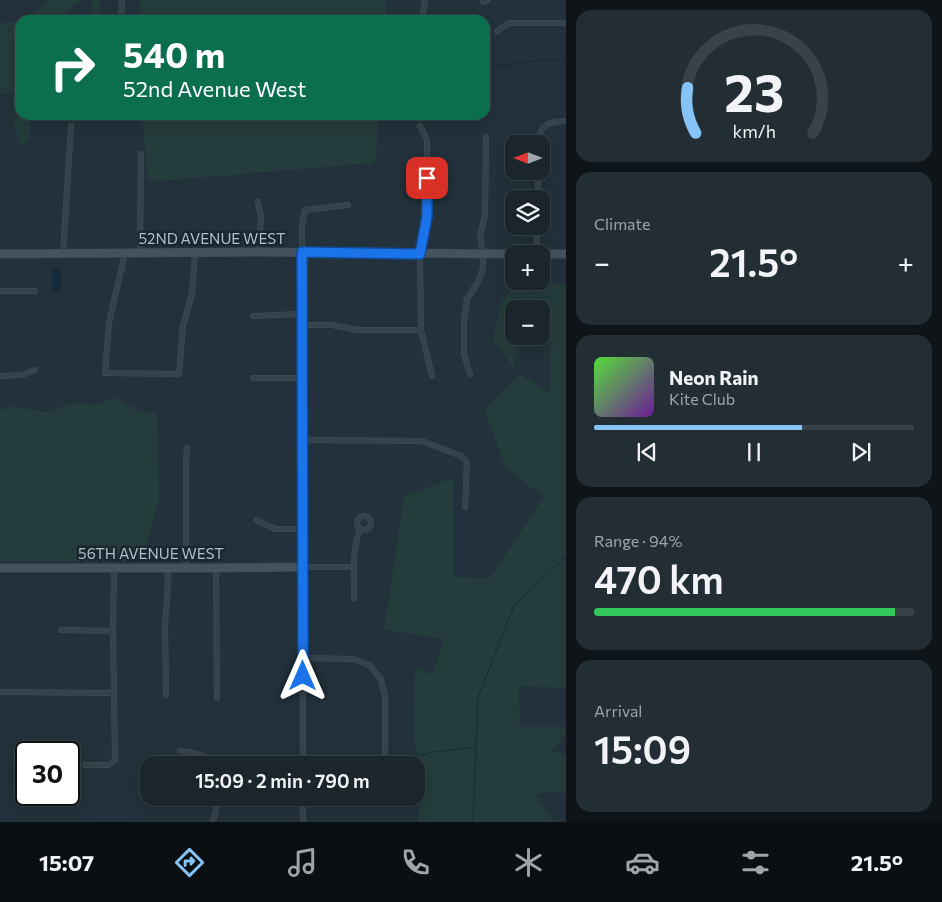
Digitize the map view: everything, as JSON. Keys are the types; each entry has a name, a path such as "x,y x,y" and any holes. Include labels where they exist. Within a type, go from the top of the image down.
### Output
{"street":[{"path":"121,15 122,0"},
{"path":"423,15 425,0"},
{"path":"497,30 509,23 566,23"},
{"path":"540,135 547,124 566,120"},
{"path":"63,254 71,126"},
{"path":"420,126 427,140 427,216 420,254 422,330 432,376"},
{"path":"470,374 464,354 464,322 467,300 478,282 483,269 480,235 485,215 486,137"},
{"path":"140,253 141,154"},
{"path":"258,202 260,216 259,252"},
{"path":"303,756 302,225 305,210 348,205"},
{"name":"52ND AVENUE WEST","path":"0,254 259,252 505,254"},
{"path":"125,253 109,323 105,373 179,374 183,326 192,294 195,253"},
{"path":"550,254 566,254"},
{"path":"0,291 35,291"},
{"path":"253,316 302,314"},
{"path":"302,325 332,325 358,330 422,330"},
{"path":"0,376 22,375 35,370"},
{"path":"253,378 302,378"},
{"path":"302,440 422,441 461,456 467,462 465,507"},
{"path":"186,568 187,448"},
{"path":"256,520 275,529 303,529"},
{"path":"354,598 356,541 360,528"},
{"path":"303,566 354,567"},
{"name":"56TH AVENUE WEST","path":"0,568 303,566"},
{"path":"85,765 108,765 115,760 114,568"},
{"path":"166,695 165,623 168,568"},
{"path":"216,568 217,698"},
{"path":"61,630 113,631"},
{"path":"303,658 354,658 368,665 381,679 385,697 386,756"},
{"path":"0,692 114,693"},
{"path":"180,751 195,752 203,756"},
{"path":"212,822 216,806"},
{"path":"303,806 303,822"}],"green space":[{"path":"50,0 82,0 72,6 66,15 31,15"},
{"path":"92,0 100,0 101,15 93,15"},
{"path":"141,0 386,0 386,15 140,15"},
{"path":"15,22 15,92 0,94 0,23"},
{"path":"15,115 15,120 30,120 30,138 22,147 15,131 13,120"},
{"path":"142,120 379,120 376,160 373,163 148,182"},
{"path":"550,284 566,284 566,688 519,686 520,727 566,727 566,733 551,751 566,755 566,795 562,791 535,794 554,822 418,822 419,806 425,806 425,756 417,756 413,735 415,668 432,675 444,639 384,630 404,496 453,478 453,577 490,578 544,497 506,468 484,410 519,374 549,392 550,300 505,300 505,345 518,345 518,354 513,367 492,340 502,300 511,290 550,290"},
{"path":"116,398 138,410 157,414 159,501 149,533 144,561 0,562 0,411 11,406 46,412 74,402 91,405"}],"water":[{"path":"52,269 61,269 61,292 52,292"}],"waterway":[{"path":"490,67 531,61 566,60"},
{"path":"473,822 478,697 514,606 566,558"},
{"path":"418,756 475,747"}],"route":[{"path":"303,676 302,252 420,254 427,216 427,178"}]}
